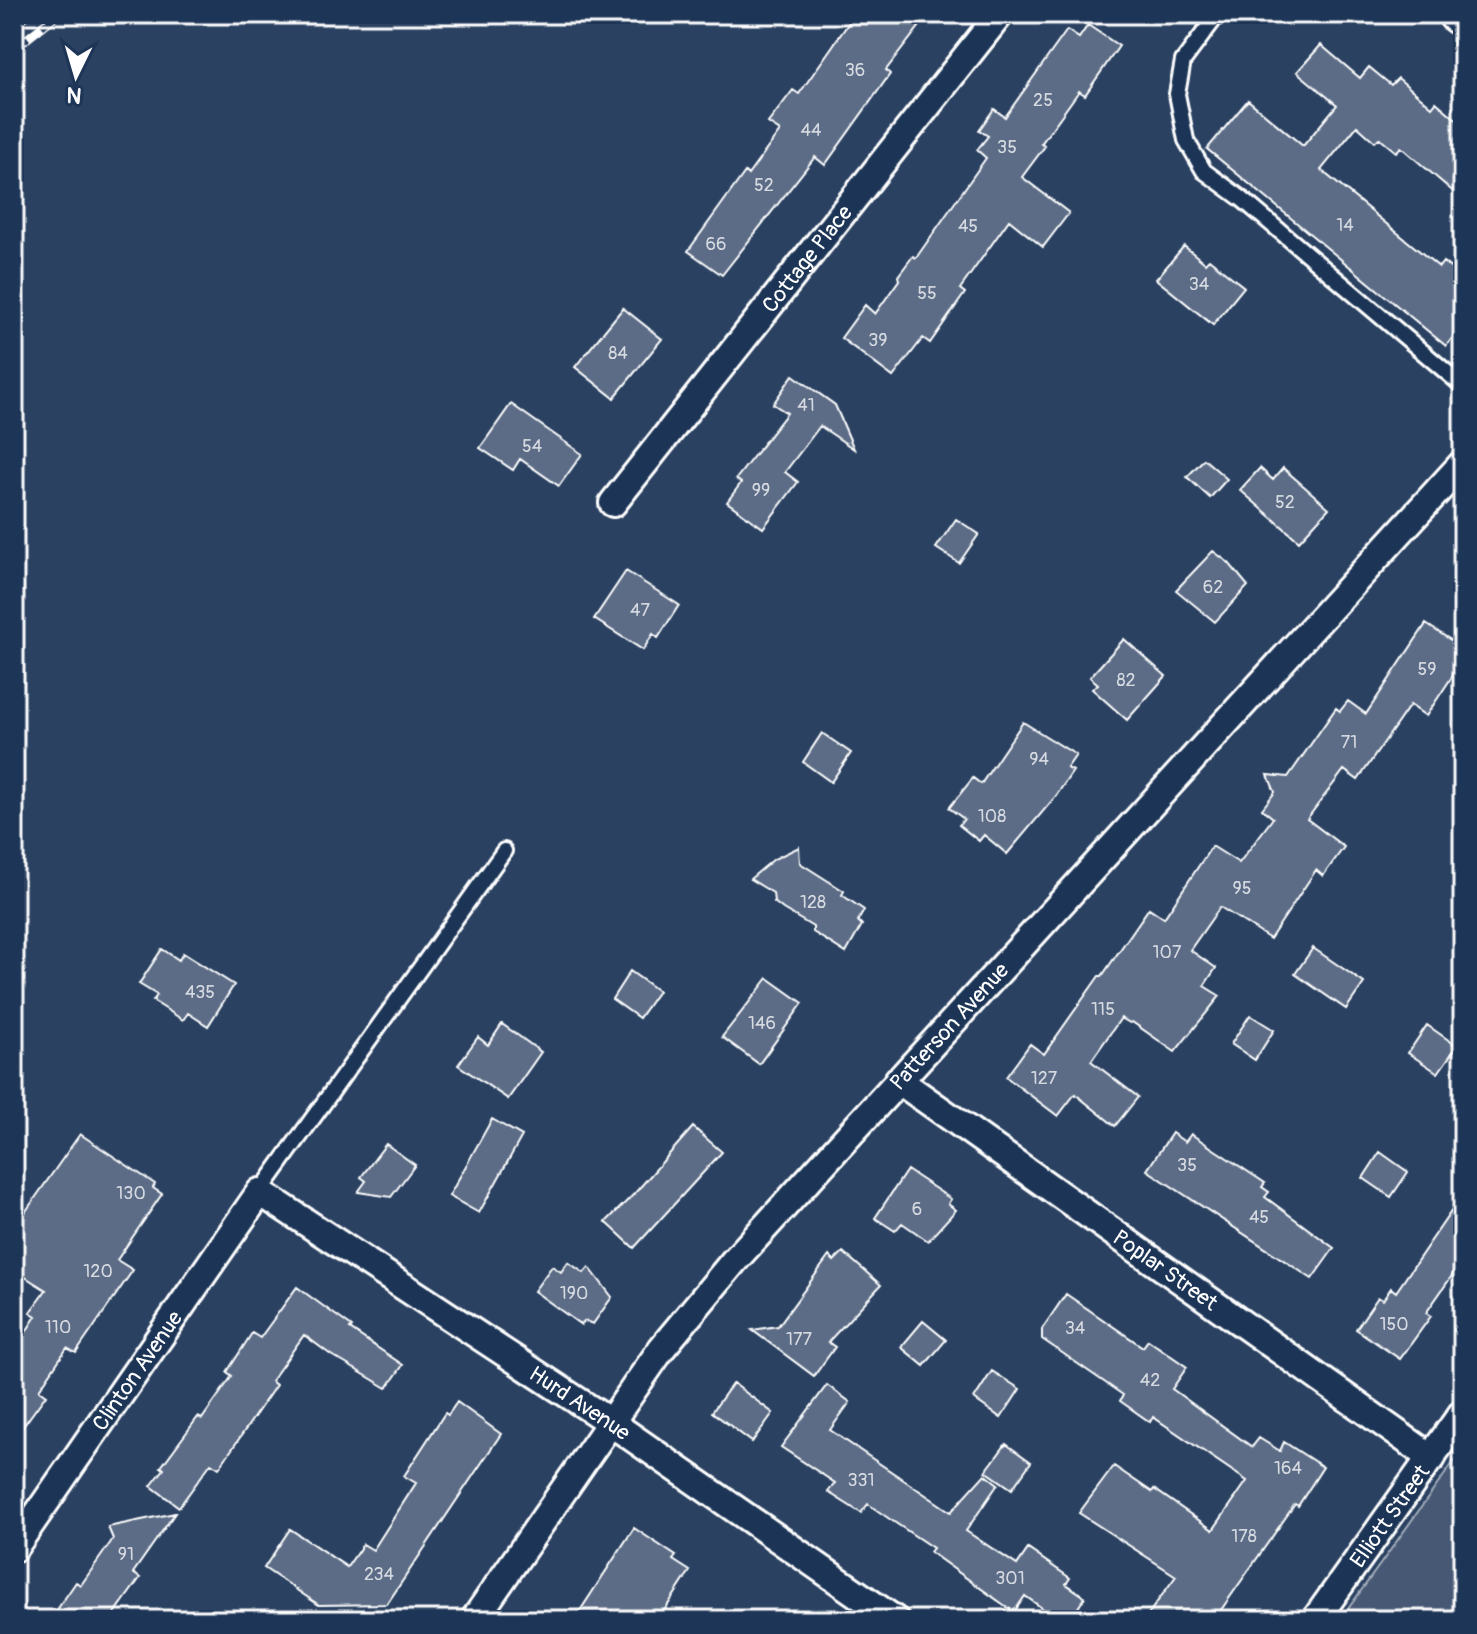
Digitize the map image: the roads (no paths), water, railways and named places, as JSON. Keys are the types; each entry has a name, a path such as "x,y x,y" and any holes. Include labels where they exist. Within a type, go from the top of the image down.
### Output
{"street":[{"name":"Cottage Place","path":"613,503 1000,14"},
{"path":"1458,14 1463,17"},
{"name":"Patterson Avenue","path":"474,1620 662,1348 734,1261 1463,463"},
{"name":"Poplar Street","path":"898,1080 1432,1458"},
{"name":"Hurd Avenue","path":"260,1192 610,1422 895,1620"},
{"name":"Clinton Avenue","path":"14,1548 260,1192"},
{"name":"Elliott Street","path":"1315,1620 1463,1412"}],"lane":[{"path":"1218,14 1183,61 1177,94 1186,140 1204,171 1242,199 1463,386"},
{"path":"260,1192 504,851"}],"railway":[{"path":"14,25 28,14"},
{"path":"14,49 58,14"}]}
